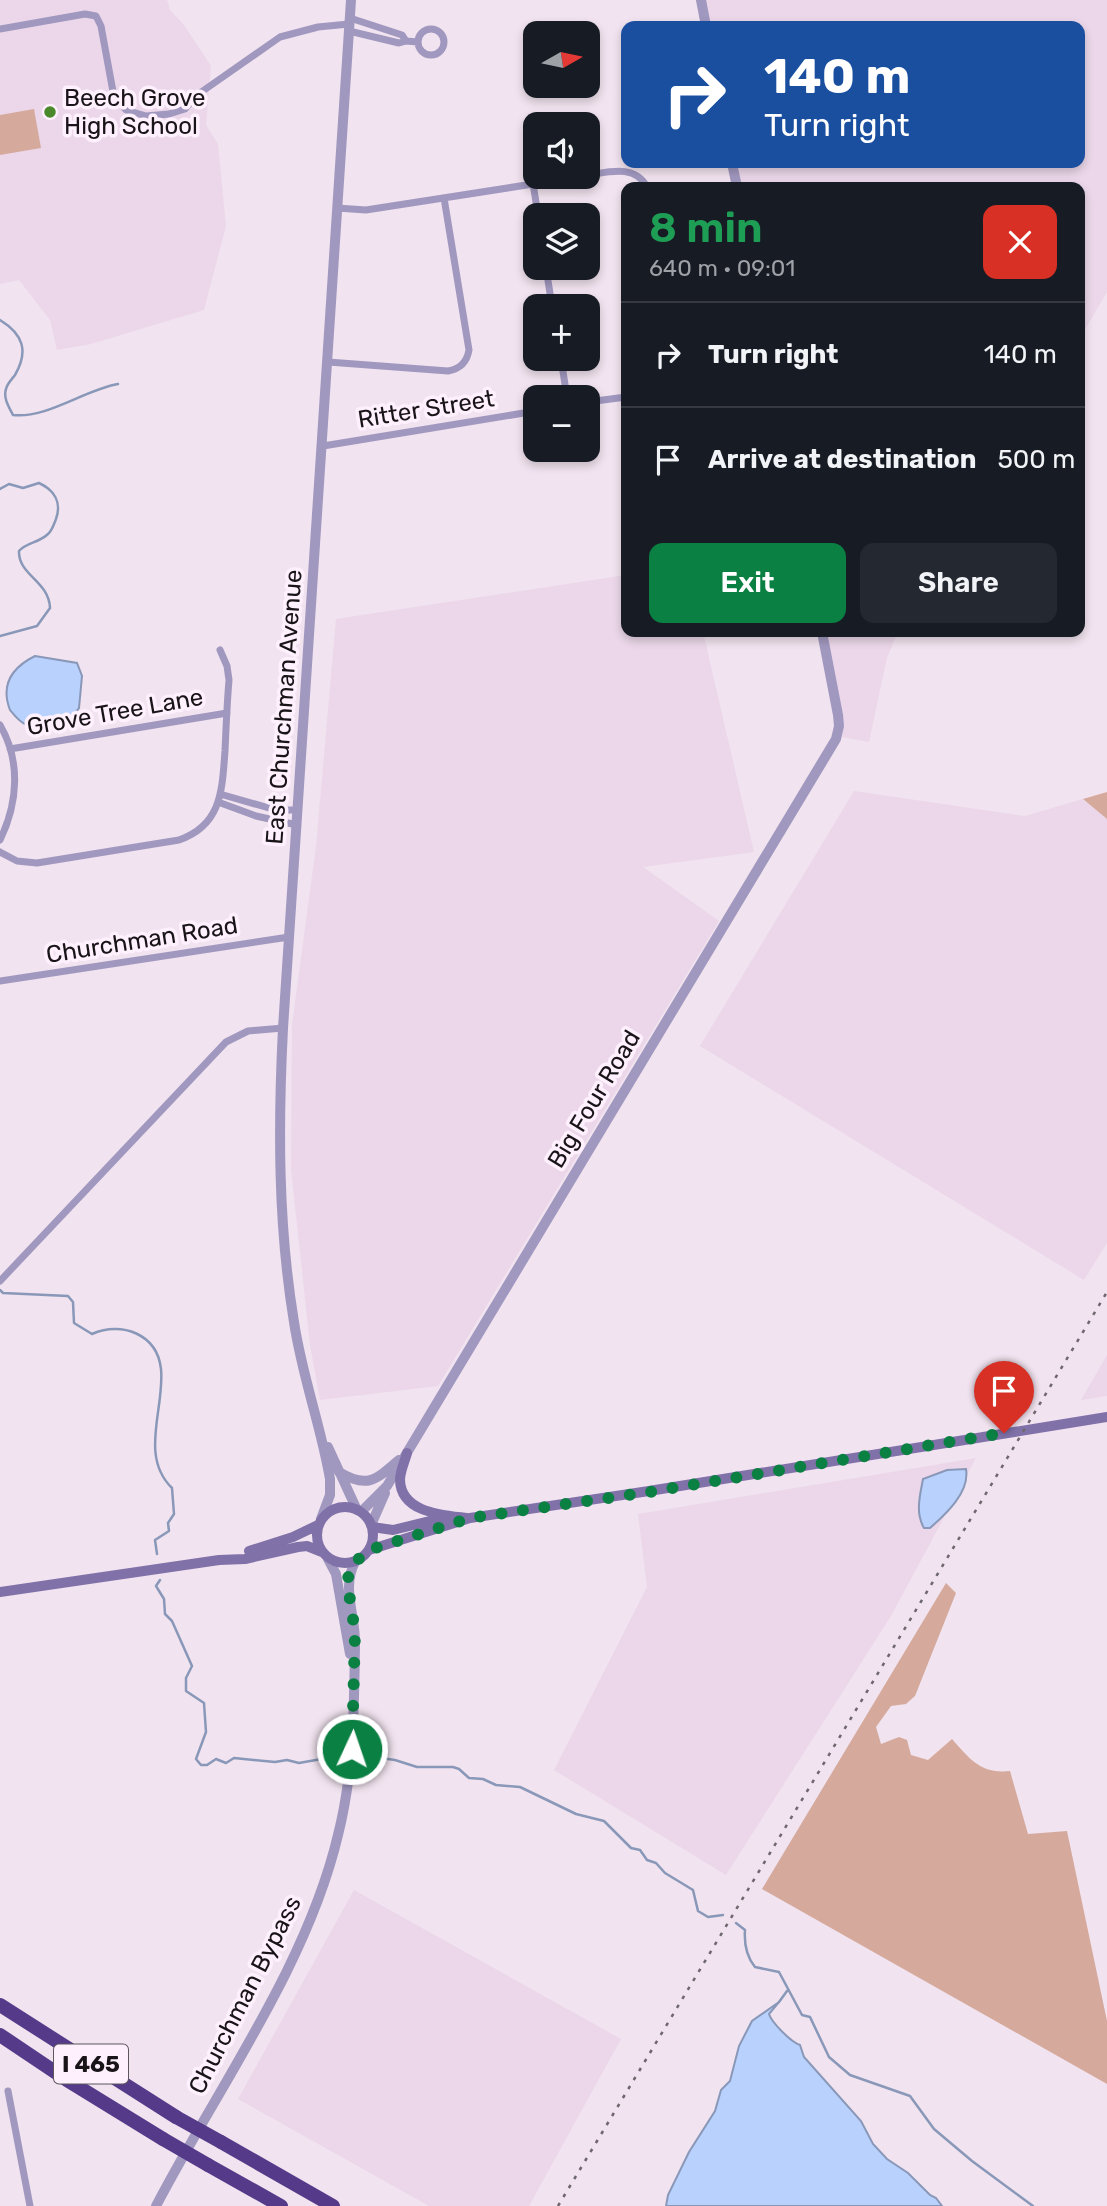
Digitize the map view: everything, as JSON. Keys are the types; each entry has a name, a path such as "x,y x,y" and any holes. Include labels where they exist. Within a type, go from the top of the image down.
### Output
{"highway":[{"name":"I 465","path":"0,2004 176,2117 333,2206"},
{"name":"I 465","path":"0,2035 163,2139 281,2206"}],"main road":[{"path":"0,1592 219,1560 245,1559 307,1546 341,1564 355,1562 369,1550 470,1518 649,1492 1107,1417"},
{"path":"407,1453 400,1481 407,1497 427,1512 470,1518"},
{"path":"219,1560 293,1537 320,1522 334,1509 350,1507 359,1511 372,1526 373,1539 369,1550"},
{"path":"372,1526 393,1530 452,1516"},
{"path":"320,1522 316,1539 325,1555"}],"street":[{"name":"East Churchman Avenue","path":"283,1028 351,0"},
{"path":"701,0 705,21"},
{"path":"0,29 85,14 96,16 100,20 114,97 126,110 146,116 185,109 197,95 280,37 318,27 349,24 402,35 406,41"},
{"path":"349,24 399,43 418,42"},
{"path":"600,173 629,171 644,182"},
{"path":"337,208 366,210 523,183"},
{"path":"328,362 448,371 463,364 469,350 444,198"},
{"path":"600,400 621,398"},
{"name":"Ritter Street","path":"323,446 523,413"},
{"name":"Big Four Road","path":"372,1526 387,1486 838,733 838,715 823,637"},
{"path":"0,852 15,860 31,863 172,842 190,836 206,824 219,798 227,713 229,680 227,666 220,650"},
{"name":"Grove Tree Lane","path":"10,750 227,713"},
{"path":"0,724 14,770 10,816 0,840"},
{"path":"219,798 276,810 298,810"},
{"path":"219,798 256,817 297,825"},
{"name":"Churchman Road","path":"0,981 289,937"},
{"path":"0,1281 226,1042 248,1031 283,1028 279,1152 282,1219 291,1302 306,1384 330,1479 330,1495 320,1522"},
{"path":"306,1384 339,1472 359,1511"},
{"path":"339,1472 354,1481 367,1481 381,1475 407,1453"},
{"name":"Big Four Road","path":"359,1511 387,1486"},
{"name":"Churchman Bypass","path":"325,1555 336,1574 353,1668"},
{"name":"Churchman Bypass","path":"156,2206 290,1965 327,1877 348,1789 353,1734 355,1632 347,1580 355,1562"},
{"path":"8,2091 30,2206"}],"shaded area":[{"path":"0,0 167,0 170,10 184,25 211,66 206,125 218,144 226,226 204,310 91,344 57,350 50,320 19,280 0,284"},
{"path":"705,0 1107,0 1107,292 1085,329 1085,182 740,182 737,168 1085,168 1085,21 709,21"},
{"path":"34,109 41,148 0,155 0,115"},
{"path":"621,576 621,637 704,637 754,852 643,867 719,921 438,1386 320,1400 310,1345 291,1169 292,1025 316,846 336,619"},
{"path":"827,637 896,637 887,658 869,742 842,737 843,726"},
{"path":"854,791 1025,816 1083,799 1107,819 1107,1243 1084,1280 700,1046"},
{"path":"1107,792 1107,819 1083,799"},
{"path":"1107,1355 1107,1396 1081,1400"},
{"path":"976,1458 891,1616 726,1875 554,1770 647,1587 638,1514"},
{"path":"946,1583 956,1593 915,1696 906,1704 891,1706 876,1727 881,1744 899,1737 907,1740 911,1755 928,1760 952,1739 976,1764 991,1770 1010,1771 1028,1834 1067,1831 1107,2021 1107,2084 762,1889"},
{"path":"354,1890 621,2039 529,2206 429,2206 238,2099"}],"water":[{"path":"35,656 77,663 82,676 79,708 71,718 27,725 10,710 7,692 10,677 20,665"},
{"path":"966,1469 964,1486 956,1502 930,1528 924,1528 919,1510 923,1479 947,1470"},
{"path":"779,2002 769,2014 774,2022 800,2045 804,2057 861,2121 873,2144 942,2206 666,2206 668,2195 689,2152 715,2111 721,2090 730,2081 739,2046 752,2021"}],"waterway":[{"path":"0,320 19,337 22,351 19,366 5,392 13,415 39,413 118,384"},
{"path":"0,489 9,484 23,488 39,483 53,493 58,507 49,533 19,551 23,566 45,591 50,608 37,626 0,636"},
{"path":"0,1290 3,1293 68,1296 73,1302 74,1323 92,1334 103,1330 126,1330 145,1339 153,1347 161,1369 155,1447 162,1475 172,1488 174,1514 168,1523 169,1531 155,1540 157,1554"},
{"path":"160,1580 156,1586 164,1599 165,1614 172,1621 192,1666 186,1678 186,1691 204,1703 206,1732 196,1759 201,1765 207,1765 216,1759 226,1763 234,1758 299,1763 344,1755"},
{"path":"360,1755 395,1760 417,1767 453,1767 469,1778 483,1779 496,1785 520,1787 576,1814 604,1821 631,1848 640,1850 647,1860 656,1863 665,1873 693,1890 698,1911 708,1917 723,1915"},
{"path":"736,1923 745,1930 746,1950 752,1963 755,1967 779,1972 802,2015 810,2017 829,2057 850,2075 910,2096 934,2129 1033,2206"},
{"path":"779,2002 787,1991"}],"railway":[{"path":"558,2206 1107,1292"}],"place":[{"name":"Beech Grove High School","path":"50,112"}],"route":[{"path":"352,1749 355,1632 347,1580 355,1562 369,1550 470,1518 649,1492 1004,1433"}]}
